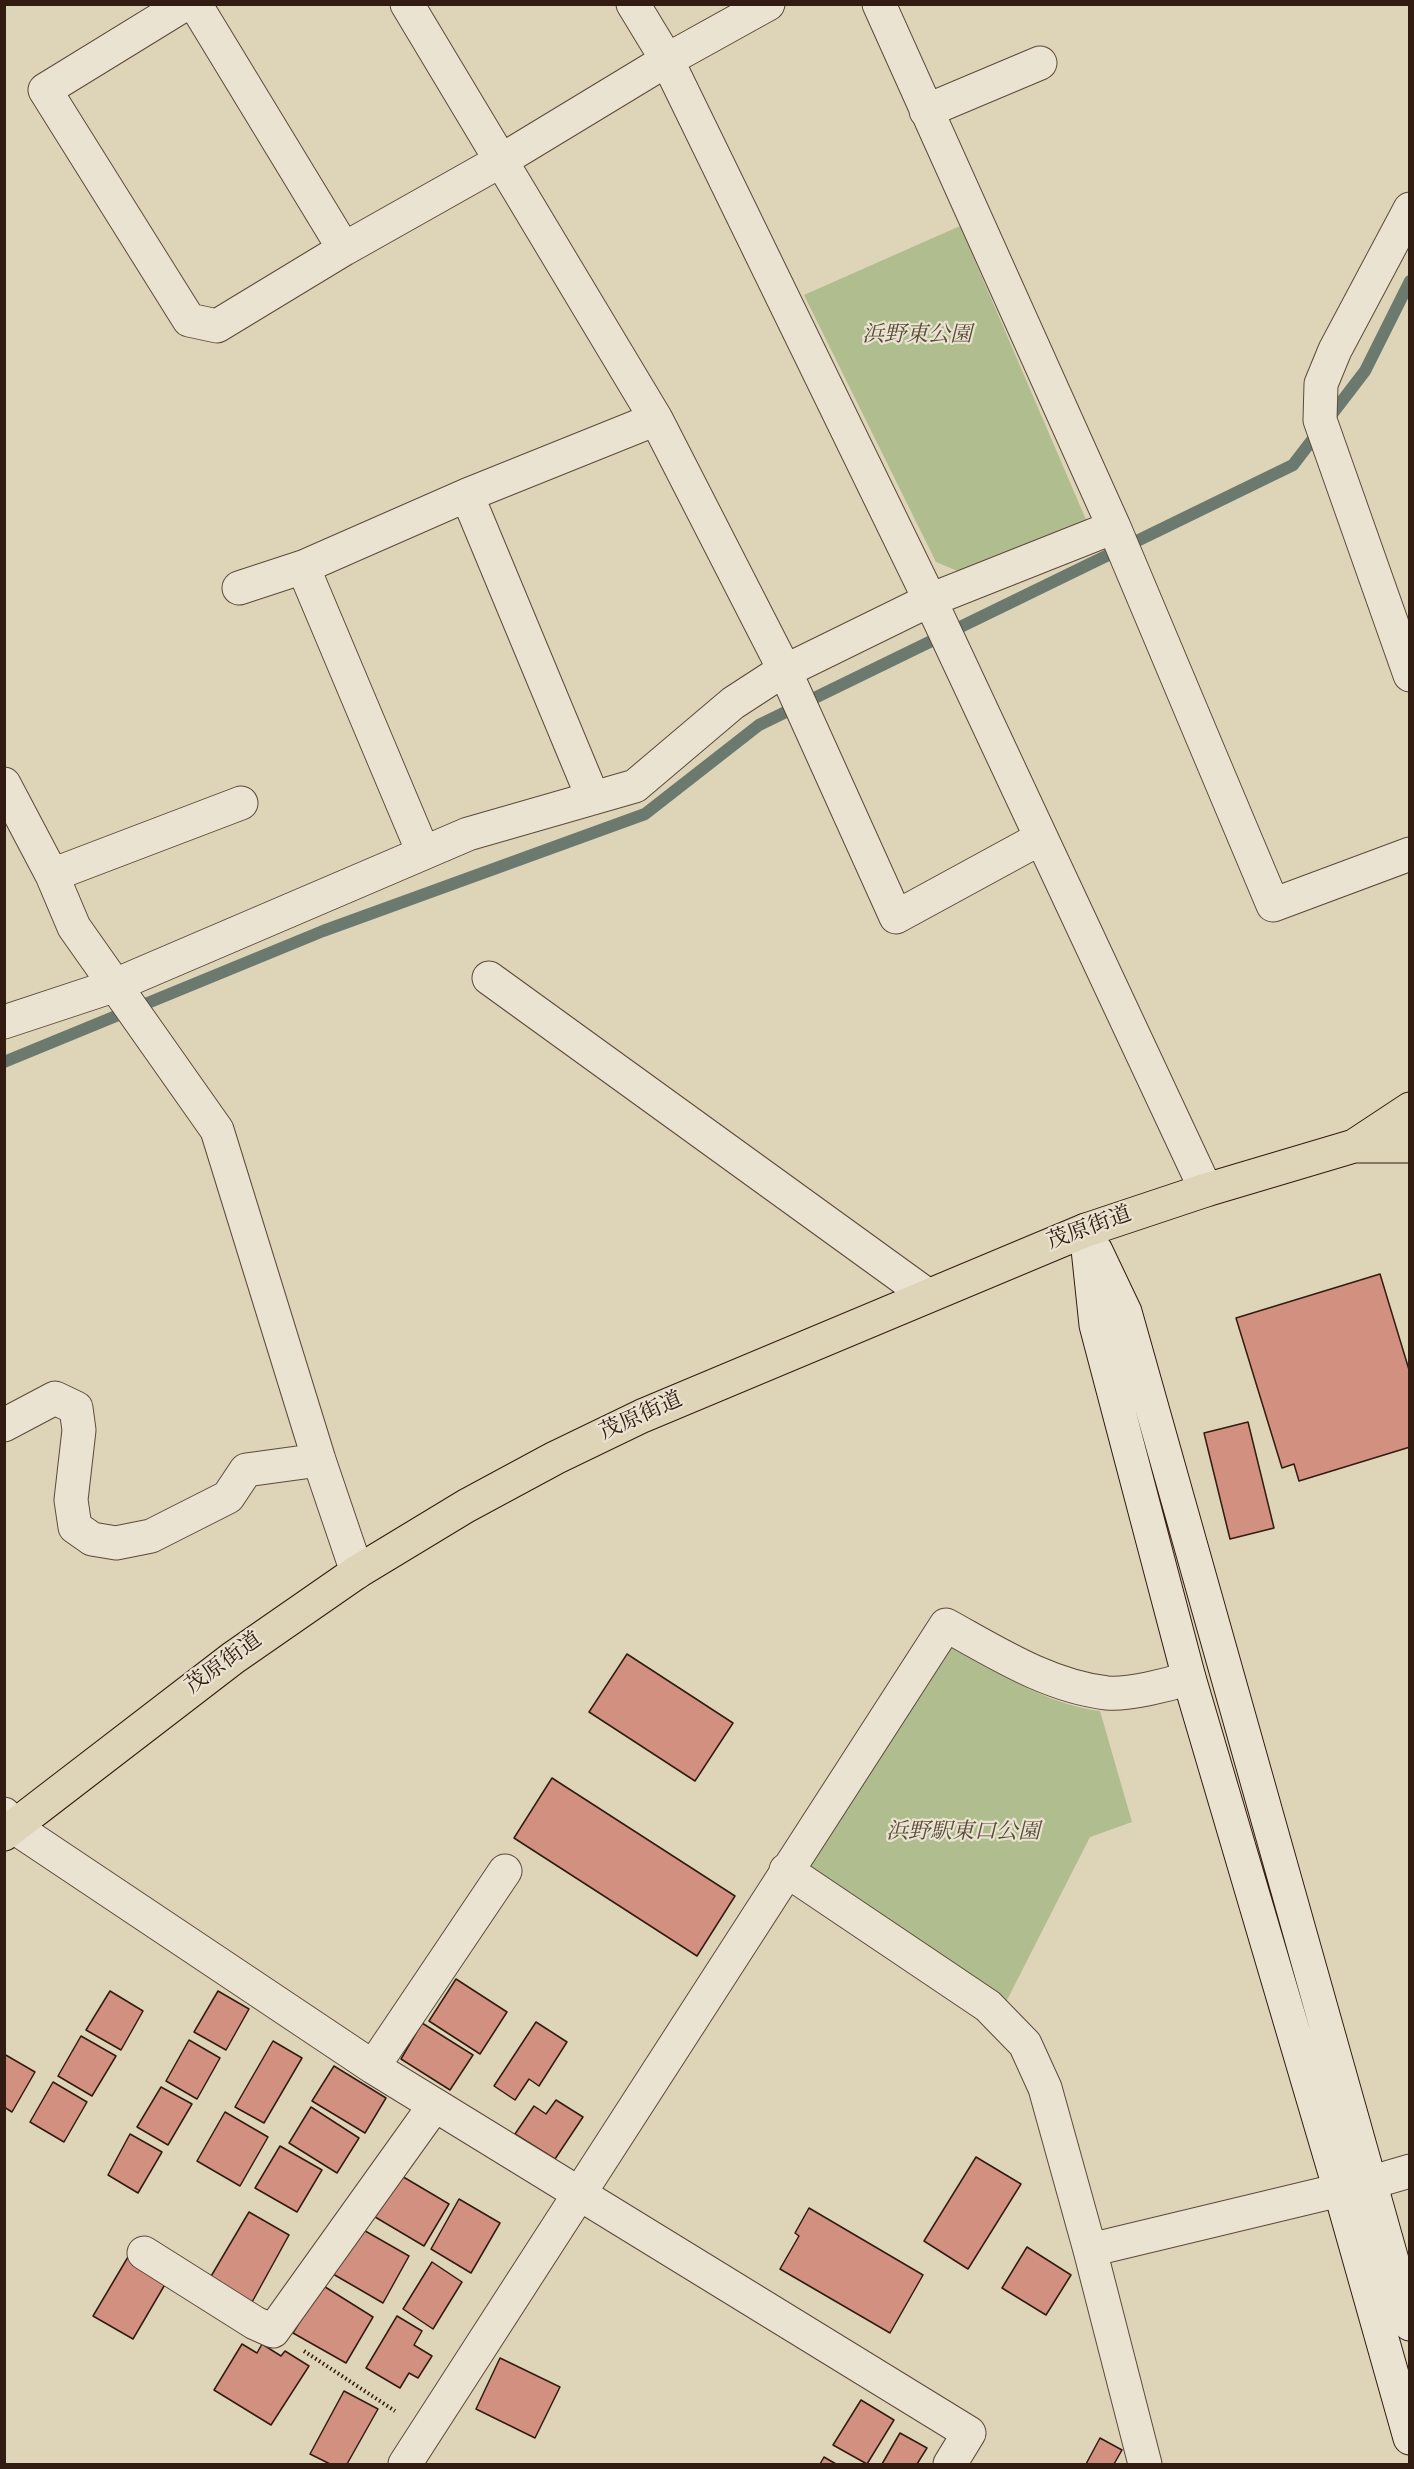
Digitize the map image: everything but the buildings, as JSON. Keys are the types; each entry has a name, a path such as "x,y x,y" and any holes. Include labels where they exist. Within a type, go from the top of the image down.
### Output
{"main road":[{"name":"茂原街道","path":"1354,1146 1410,1109"},
{"name":"茂原街道","path":"8,1825 233,1658 357,1572 466,1506 584,1444 642,1416 1086,1230 1206,1190 1354,1146 1410,1146"}],"street":[{"path":"185,4 45,90 189,320 217,326 344,249 502,160 667,60 768,4"},
{"path":"195,4 344,249"},
{"path":"407,4 656,419 785,671 896,917 1041,838"},
{"path":"633,4 667,60 930,600 1206,1190"},
{"path":"879,4 1114,527 1273,905 1410,854"},
{"path":"926,111 1040,63"},
{"path":"1410,209 1335,350 1321,384 1320,420 1410,675"},
{"path":"239,588 303,567 467,495 656,419"},
{"path":"467,495 593,798"},
{"path":"4,1022 113,986 468,834 635,786 733,703 785,671 930,600 1114,527"},
{"path":"303,567 423,852"},
{"path":"4,784 52,876 74,927 113,986 217,1130 319,1460 357,1572"},
{"path":"52,876 241,803"},
{"path":"489,978 927,1296"},
{"path":"1086,1230 1096,1325 1189,1678 1354,2187 1410,2324"},
{"path":"1086,1230 1125,1312 1354,2187 1410,2438"},
{"path":"4,1425 55,1398 76,1408 79,1430 71,1500 75,1527 92,1539 116,1543 151,1536 228,1497 246,1470 319,1460"},
{"path":"405,2464 946,1625 1052,1681 1109,1693 1163,1686 1189,1678"},
{"path":"8,1825 434,2106 969,2433 950,2464"},
{"path":"786,1870 988,2006 1024,2044 1045,2088 1090,2250 1145,2464"},
{"path":"373,2067 504,1871"},
{"path":"144,2253 255,2323 273,2331 434,2106"},
{"path":"1090,2250 1354,2187 1410,2171"}],"path":[{"path":"273,2331 427,2432"}],"green space":[{"name":"浜野東公園","path":"960,226 1087,522 972,577 936,562 804,295"},
{"name":"浜野駅東口公園","path":"951,1643 1041,1694 1060,1702 1100,1711 1132,1822 1090,1837 1006,2002 806,1866"}],"waterway":[{"path":"4,1062 323,931 645,814 759,725 1293,465 1365,371 1410,281"}]}
